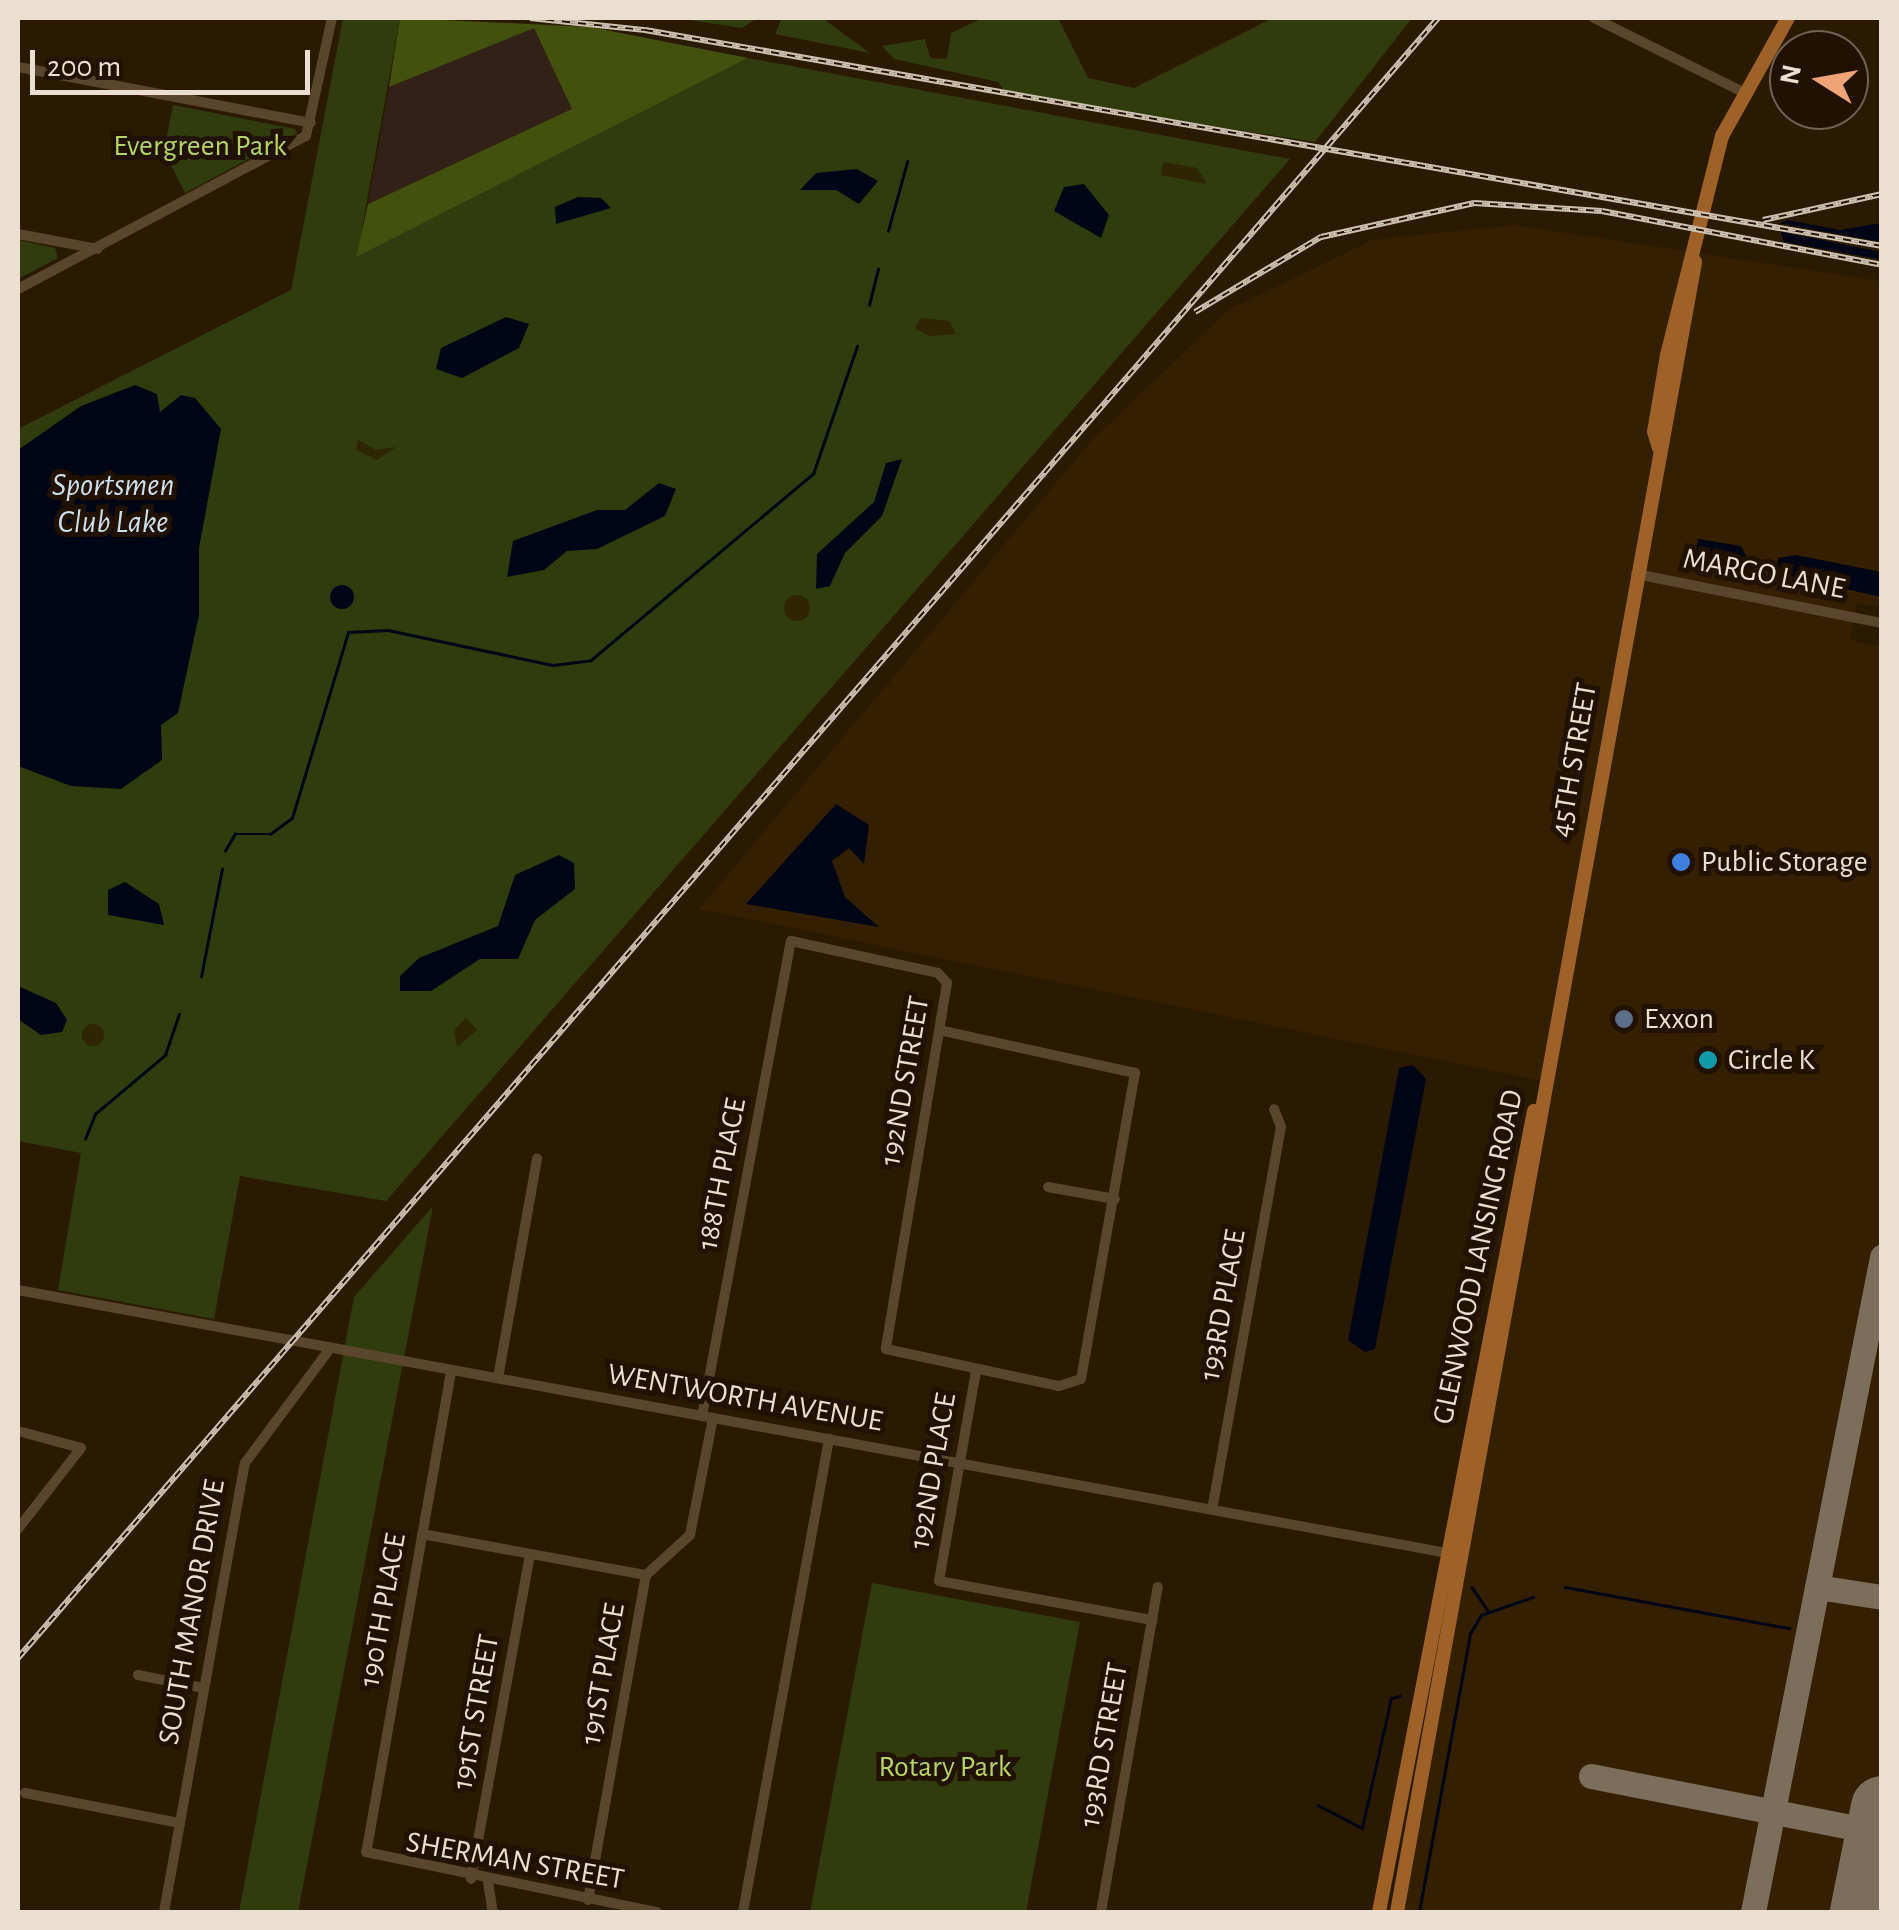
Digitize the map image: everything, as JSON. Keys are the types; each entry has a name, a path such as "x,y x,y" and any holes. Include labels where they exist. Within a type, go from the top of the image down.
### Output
{"main road":[{"name":"45TH STREET","path":"1544,1082 1694,262 1741,91 1788,18"},
{"name":"GLENWOOD LANSING ROAD","path":"1379,1912 1445,1552 1544,1082"},
{"name":"GLENWOOD LANSING ROAD","path":"1397,1912 1464,1556 1544,1082"}],"street":[{"path":"18,289 295,146 312,123 332,18"},
{"path":"1594,18 1741,91"},
{"path":"18,67 312,123"},
{"path":"18,234 98,249"},
{"name":"MARGO LANE","path":"1636,574 1882,623"},
{"name":"192ND STREET","path":"791,941 942,975 940,1030 886,1349 976,1371"},
{"name":"188TH PLACE","path":"708,1417 791,941"},
{"path":"940,1030 1134,1073 1115,1199 1076,1385 976,1371"},
{"name":"193RD PLACE","path":"1212,1510 1281,1127 1274,1110"},
{"path":"498,1378 537,1158"},
{"path":"1048,1188 1115,1199"},
{"name":"WENTWORTH AVENUE","path":"18,1290 1464,1556"},
{"name":"SOUTH MANOR DRIVE","path":"164,1912 245,1463 331,1347"},
{"name":"192ND PLACE","path":"976,1371 939,1581 1152,1620"},
{"name":"190TH PLACE","path":"367,1856 451,1372"},
{"name":"191ST PLACE","path":"588,1900 646,1575 690,1535 708,1417"},
{"path":"18,1431 81,1448 18,1529"},
{"path":"743,1912 829,1439"},
{"path":"422,1534 646,1575"},
{"name":"191ST STREET","path":"471,1878 530,1554"},
{"name":"193RD STREET","path":"1101,1912 1158,1587"},
{"path":"138,1675 203,1688"},
{"path":"25,1793 180,1823"},
{"name":"SHERMAN STREET","path":"367,1856 656,1912"},
{"path":"488,1882 492,1912"}],"shaded area":[{"path":"534,27 572,109 368,204 389,87"},
{"path":"1514,225 1881,281 1881,608 1857,603 1850,640 1882,647 1881,1912 1401,1912 1553,1083 699,909 1092,440 1228,310 1372,240"}],"green space":[{"path":"343,18 400,18 357,256 748,58 1290,159 386,1201 240,1176 214,1319 58,1290 81,1153 18,1141 18,429 291,290"},
{"path":"400,18 590,27 748,58 356,257 368,204 572,109 534,28 389,87"},
{"path":"676,18 757,18 742,28"},
{"path":"782,18 822,18 870,53 775,34"},
{"path":"983,18 1058,18 1088,78 1134,88 1273,18 1412,18 1315,142 1007,94 998,82 894,59 882,46 925,39 930,58 947,59 951,33"},
{"name":"Evergreen Park","path":"173,105 295,129 297,133 185,193 164,151"},
{"path":"18,240 55,248 58,258 18,279"},
{"path":"433,1206 298,1912 239,1912 354,1297"},
{"name":"Rotary Park","path":"872,1583 1080,1622 1026,1912 810,1912"}],"sand":[{"path":"1163,162 1197,168 1207,184 1161,175"},
{"path":"920,318 949,321 956,334 929,336 915,328"},
{"path":"358,440 376,450 396,447 377,460 356,450"},
{"path":"797,595 806,599 810,608 806,617 797,621 788,617 784,608 788,599"},
{"path":"466,1018 477,1030 457,1047 454,1030"},
{"path":"93,1024 101,1027 101,1043 93,1046 85,1043 82,1035 85,1027"}],"water":[{"path":"857,169 878,181 859,204 836,190 800,190 816,173"},
{"path":"1084,184 1109,215 1101,238 1054,211 1064,187"},
{"path":"578,197 601,198 611,208 556,224 555,207"},
{"path":"1787,220 1840,230 1881,223 1878,259 1784,242 1778,224"},
{"path":"506,317 529,324 519,348 462,378 436,369 441,348"},
{"name":"Sportsmen Club Lake","path":"135,385 157,394 160,412 181,395 195,398 221,429 199,548 199,615 178,713 161,725 162,760 121,789 71,786 18,766 18,450 81,406"},
{"path":"902,459 882,516 845,553 830,586 816,589 817,554 874,502 886,463"},
{"path":"659,483 676,489 665,516 597,549 567,551 544,570 507,577 513,541 597,510 625,510"},
{"path":"1698,539 1741,546 1747,558 1736,569 1716,565 1695,554"},
{"path":"1796,555 1881,572 1881,597 1776,573 1778,558"},
{"path":"342,585 351,588 351,606 342,609 333,606 330,597 333,588"},
{"path":"836,804 869,825 864,864 849,848 832,861 845,897 879,927 746,904"},
{"path":"559,855 574,863 575,889 535,920 518,959 480,959 431,991 400,991 400,976 419,958 498,926 515,875"},
{"path":"125,882 159,904 164,925 108,915 108,890"},
{"path":"18,986 56,1003 67,1020 62,1032 41,1035 18,1019"},
{"path":"1413,1065 1426,1079 1375,1349 1365,1352 1348,1340 1399,1068"}],"pier":[{"path":"1773,222 1881,242 1881,252 1773,230"}],"waterway":[{"path":"888,231 907,162"},
{"path":"869,305 878,269"},
{"path":"225,851 235,834 270,834 292,818 348,632 388,630 553,665 591,660 813,474 857,346"},
{"path":"201,977 222,869"},
{"path":"85,1139 95,1114 165,1055 179,1014"},
{"path":"1472,1587 1488,1611"},
{"path":"1565,1587 1789,1628"},
{"path":"1419,1912 1470,1634 1481,1615 1533,1597"},
{"path":"1318,1805 1362,1828 1391,1698 1400,1696"}],"taxiway":[{"path":"1753,1912 1882,1257"},
{"path":"1817,1587 1882,1597"},
{"path":"1591,1776 1882,1833"}],"runway":[{"path":"1861,1912 1882,1807"}],"railway":[{"path":"530,18 645,30 1882,246"},
{"path":"18,1658 1438,18"},
{"path":"1763,220 1882,194"},
{"path":"1195,312 1321,237 1474,203 1602,211 1882,265"}],"place":[{"name":"Public Storage","path":"1681,862"},
{"name":"Exxon","path":"1624,1019"},
{"name":"Circle K","path":"1708,1060"}]}
